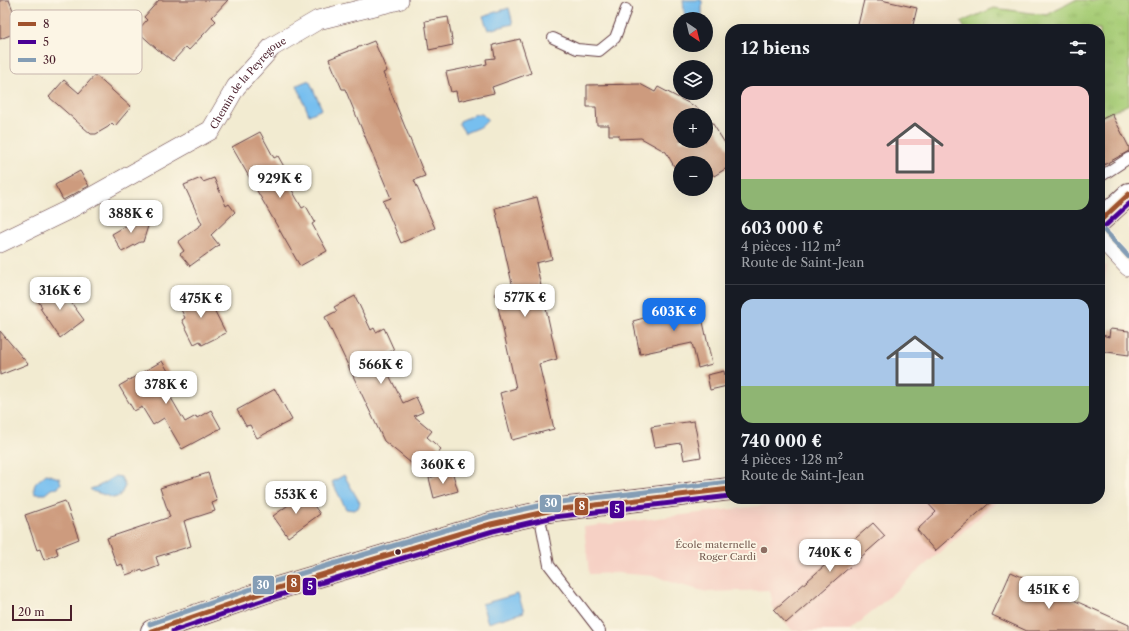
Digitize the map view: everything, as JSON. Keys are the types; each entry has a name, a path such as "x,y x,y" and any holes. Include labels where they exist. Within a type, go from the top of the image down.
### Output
{"street":[{"name":"Chemin de la Peyregoue","path":"0,243 68,210 211,130 236,87 272,47 318,20 399,0"},
{"path":"1105,217 1127,199"},
{"path":"1105,241 1129,267"},
{"path":"152,631 268,592 398,551 491,524 560,509 725,489"}],"lane":[{"path":"553,38 577,49 599,51 615,38 626,9"},
{"path":"1105,174 1129,158"},
{"path":"540,513 549,565 600,631"}],"shaded area":[{"path":"1105,266 1107,266 1105,280"},
{"name":"École maternelle Roger Cardi","path":"994,504 850,631 793,631 772,608 770,590 707,592 670,582 656,576 617,573 589,574 584,527 765,505"}],"green space":[{"path":"1075,0 1129,0 1129,104 1105,116 1105,24 962,24 961,22 994,8 1047,15"}],"water":[{"path":"683,0 702,1 702,12 684,12"},
{"path":"509,8 513,24 488,30 483,16"},
{"path":"309,80 322,109 309,115 297,85"},
{"path":"476,114 482,114 488,120 482,126 465,133 459,124 460,121"},
{"path":"46,474 59,478 61,483 58,488 51,489 45,494 35,494 35,485"},
{"path":"344,475 360,503 358,508 354,510 346,509 332,482"},
{"path":"115,476 121,477 125,486 120,496 113,498 90,489 99,486"},
{"path":"518,594 524,612 488,623 482,604"}],"building":[{"path":"0,0 9,0 13,10 10,10 10,35 0,39"},
{"path":"159,0 228,0 212,17 216,21 189,50 186,47 173,61 142,36 142,26 147,20 144,17"},
{"path":"864,0 881,0 917,8 913,24 858,24"},
{"path":"448,17 453,45 429,50 425,21"},
{"path":"520,39 531,73 492,87 494,93 458,101 456,91 451,92 446,72 487,64 486,59 495,58 493,45"},
{"path":"374,41 387,71 383,73 425,176 414,180 435,228 401,243 383,201 391,198 345,89 342,89 329,59"},
{"path":"95,75 131,107 115,126 112,123 96,134 91,134 49,97 64,80 79,93"},
{"path":"640,84 655,92 658,87 673,95 673,100 683,100 698,108 673,108 673,148 713,148 713,124 725,143 725,169 714,176 713,156 673,156 673,164 666,152 641,138 619,139 619,135 609,135 609,125 597,125 596,107 587,107 587,85"},
{"path":"1112,114 1129,147 1129,151 1105,164 1105,118"},
{"path":"260,132 274,158 278,156 287,172 283,174 302,208 306,206 315,222 312,224 327,251 300,266 232,147"},
{"path":"80,171 89,186 63,200 55,185"},
{"path":"201,178 203,182 214,178 226,206 229,204 235,212 211,235 219,245 190,266 180,254 184,251 178,242 202,224 184,185"},
{"path":"537,197 552,259 536,263 557,359 539,364 554,429 512,440 500,393 516,388 495,293 513,288 495,208"},
{"path":"143,216 148,226 143,242 140,242 122,252 112,234"},
{"path":"66,280 65,294 84,320 60,338 40,308 42,307 38,301"},
{"path":"204,290 226,333 202,345 200,341 194,344 182,320 185,318 178,303"},
{"path":"355,296 371,330 374,328 376,332 384,328 394,350 380,357 403,403 416,397 423,412 414,416 432,431 427,437 441,449 422,472 384,441 325,317 337,311 334,307"},
{"path":"699,303 712,364 698,368 692,343 640,354 633,321 644,318 643,313 675,306 676,309"},
{"path":"1110,329 1129,331 1129,355 1105,352 1105,336 1109,337"},
{"path":"0,331 28,364 0,375"},
{"path":"162,361 177,386 167,391 185,422 196,416 197,418 211,410 221,428 182,449 164,418 153,425 142,407 134,411 119,386"},
{"path":"724,371 725,386 710,390 707,375"},
{"path":"275,389 292,420 257,438 250,425 246,426 237,410"},
{"path":"694,421 701,457 684,460 681,443 655,447 651,427"},
{"path":"452,471 458,491 434,498 429,478"},
{"path":"208,473 217,501 212,503 215,511 184,521 191,546 156,557 159,566 143,572 142,569 126,575 122,564 117,566 107,538 170,517 160,488"},
{"path":"305,493 320,514 288,537 273,516"},
{"path":"65,501 79,539 56,548 58,554 44,560 40,549 37,550 25,515"},
{"path":"929,504 988,504 935,551 917,530 936,512"},
{"path":"873,523 885,536 786,623 774,610"},
{"path":"1011,572 1129,625 1129,631 1027,631 992,615"}],"transit line":[{"name":"8","path":"1105,216 1129,194"},
{"name":"5","path":"1105,226 1129,204"},
{"name":"30","path":"1105,231 1129,257"},
{"name":"30","path":"150,624 266,584 489,517 552,503 725,482"},
{"name":"8","path":"152,631 268,591 491,524 553,510 725,490"},
{"name":"5","path":"173,631 270,598 493,531 554,517 725,497"}],"place":[{"name":"École maternelle Roger Cardi","path":"764,550"}]}
